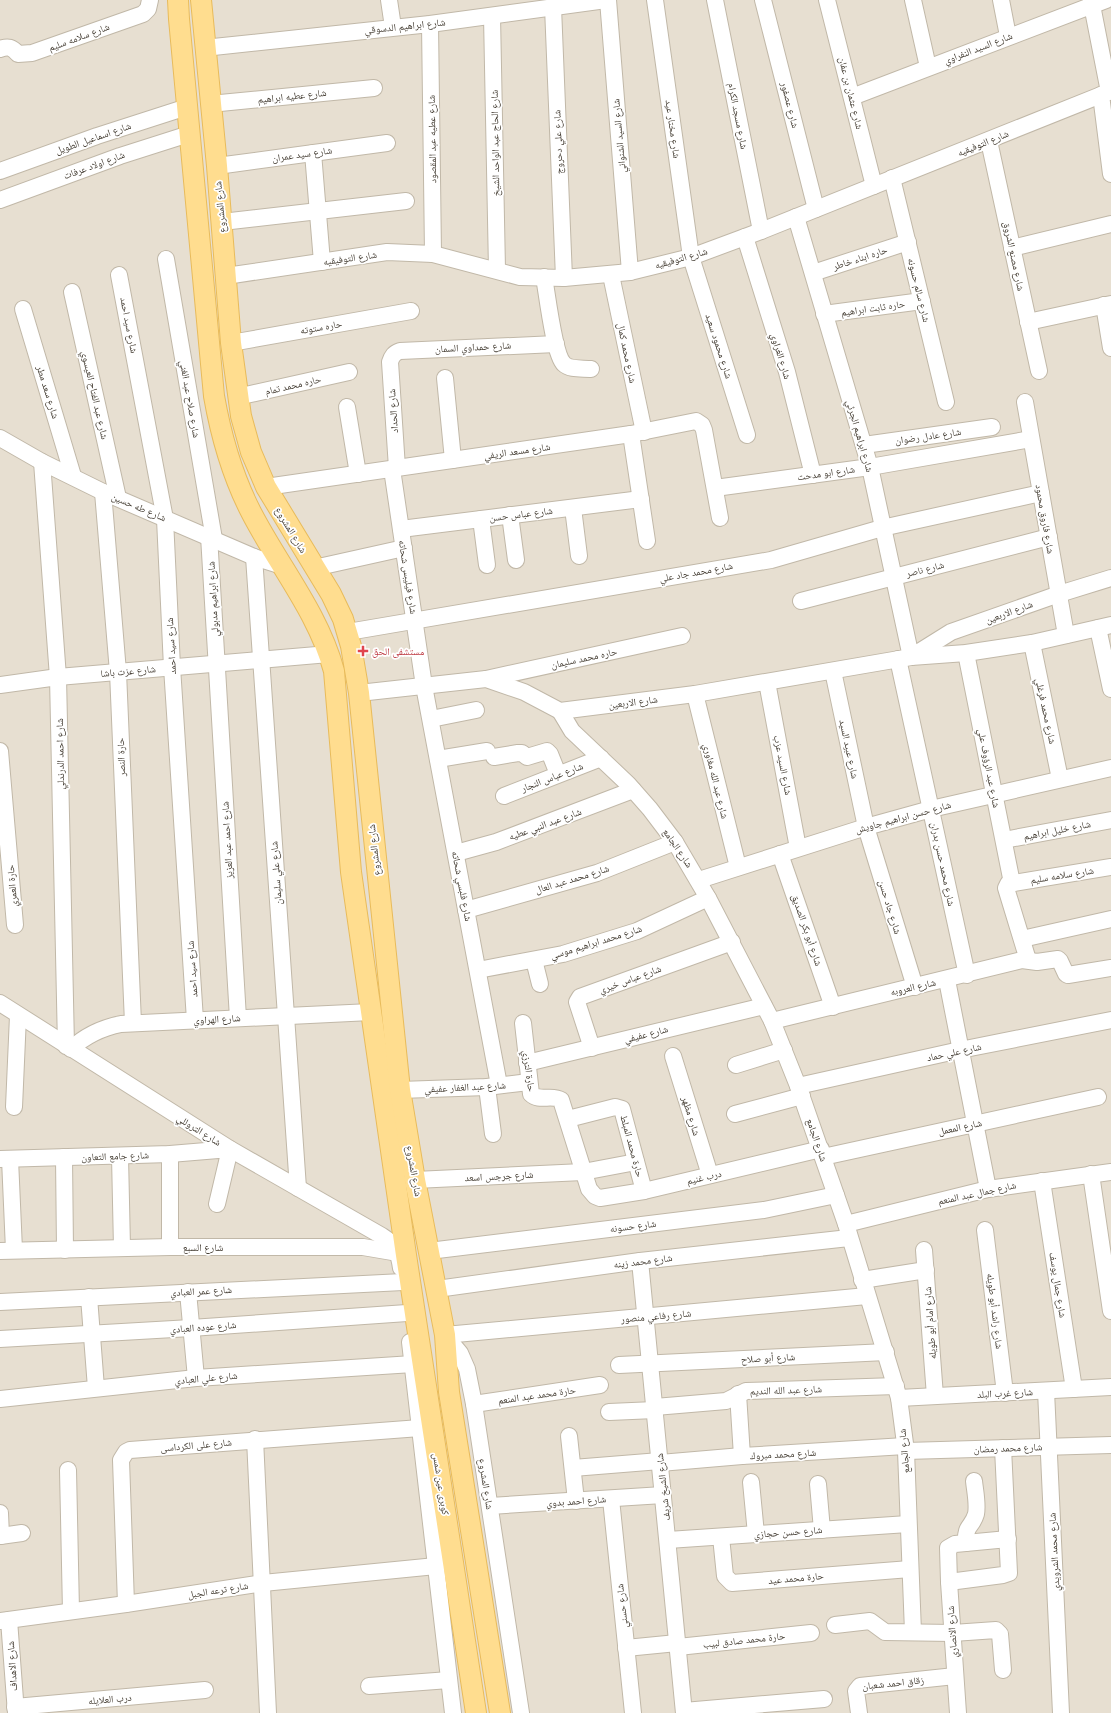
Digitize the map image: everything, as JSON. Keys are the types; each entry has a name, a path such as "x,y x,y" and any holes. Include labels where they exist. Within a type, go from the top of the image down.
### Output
{"main road":[{"name":"شارع المشروع","path":"178,0 189,134 214,396 218,421 226,452 241,491 254,518 317,625 329,654 334,671 351,872 371,1012 402,1254"},
{"name":"شارع المشروع","path":"201,0 204,48 217,166 231,343 237,397 251,452 266,487 338,606 348,632 359,693 400,1090 415,1180 445,1335"},
{"name":"كوبرى عين شمس","path":"402,1254 417,1360 476,1713"},
{"path":"445,1335 449,1392 500,1713"}],"street":[{"name":"شارع سلامه سليم","path":"0,49 7,47 12,48 18,54 24,55 32,53 143,14 148,9 150,0"},
{"path":"390,0 393,27"},
{"name":"شارع ابراهيم الدسوقي","path":"204,48 492,16 518,6 553,7 604,0"},
{"name":"شارع السيد الشنواني","path":"604,0 630,272"},
{"name":"شارع مختار عيد","path":"655,0 690,258"},
{"name":"شارع مسجد الكرام","path":"715,0 761,231"},
{"name":"شارع عصفور","path":"764,0 816,210"},
{"name":"شارع عثمان بن عفان","path":"827,0 874,186"},
{"path":"912,0 928,67"},
{"path":"1001,0 1008,36"},
{"path":"1096,2 1107,93 1111,174"},
{"name":"شارع السيد النفراوي","path":"852,97 1096,2"},
{"name":"شارع علي دحروج","path":"553,7 564,278"},
{"name":"شارع الحاج عبد الواحد الشيخ","path":"492,16 497,270"},
{"name":"شارع عطيه عبد المقصود","path":"430,24 433,254"},
{"name":"شارع عطيه ابراهيم","path":"210,104 374,88"},
{"name":"شارع التوفيقيه","path":"226,276 387,252 433,254 520,277 564,278 611,275 630,272 690,258 816,210 892,178 989,141 1107,93"},
{"name":"شارع اسماعيل الطويل","path":"0,172 97,136 187,107"},
{"name":"شارع اولاد عرفات","path":"0,200 120,156 189,134"},
{"name":"شارع مصنع الشروق","path":"989,141 1039,371"},
{"name":"شارع سيد عمران","path":"217,166 387,143"},
{"path":"313,153 322,262"},
{"name":"شارع سالم حسونه","path":"892,178 946,402"},
{"path":"222,222 406,202"},
{"name":"شارع ابراهيم الجرئي","path":"796,217 870,467 882,528 894,577 905,658"},
{"path":"1012,248 1111,224"},
{"name":"شارع الغراوي","path":"745,237 787,372 813,475"},
{"name":"حاره ابناء خاطر","path":"813,273 908,242"},
{"name":"شارع محمود سعيد","path":"690,258 747,434"},
{"name":"شارع صلاح عبد الغني","path":"166,259 211,538"},
{"name":"شارع سيد احمد","path":"119,275 165,518 172,667 195,1020"},
{"name":"شارع محمد كمال","path":"611,275 638,433 641,499 647,541"},
{"path":"544,277 557,353 564,364 573,368 591,369"},
{"name":"شارع عبد الفتاح العيسوي","path":"72,292 118,498"},
{"name":"حاره ثابت ابراهيم","path":"824,314 922,301"},
{"path":"1028,322 1108,305 1111,348"},
{"name":"شارع سعد مطر","path":"23,309 73,476"},
{"name":"حاره ستوته","path":"231,343 411,312"},
{"name":"شارع حمداوي السمان","path":"393,355 400,351 556,344"},
{"name":"شارع الحداد","path":"393,355 390,362 395,468"},
{"name":"حاره محمد تمام","path":"237,397 349,372"},
{"path":"445,378 454,460"},
{"name":"شارع فاروق محمود","path":"1025,402 1066,635"},
{"path":"347,407 358,474"},
{"name":"شارع مسعد الريفي","path":"266,487 638,433 690,422 700,422 704,430 715,488"},
{"name":"شارع عادل رضوان","path":"864,445 992,428"},
{"name":"شارع طه حسين","path":"0,438 42,462 103,492 254,557 282,566"},
{"name":"شارع ابو مدحت","path":"715,488 870,467 1031,439"},
{"name":"شارع احمد الدرندلي","path":"42,462 58,677 69,1048"},
{"name":"شارع فيليبس شحاته","path":"395,468 401,529 424,686"},
{"path":"715,488 720,518"},
{"name":"حارة النصر","path":"103,492 118,672 133,1023"},
{"name":"شارع محمد جاد علي","path":"348,632 771,560 882,528 1041,493"},
{"name":"شارع عباس حسن","path":"401,529 641,499"},
{"path":"573,508 580,556"},
{"path":"510,515 516,560"},
{"path":"481,519 487,565"},
{"name":"شارع ناصر","path":"801,601 1049,537"},
{"name":"شارع ابراهيم مدبولي","path":"211,538 216,663"},
{"path":"314,568 404,548"},
{"name":"شارع علي سليمان","path":"254,557 298,1188"},
{"name":"شارع الاربعين","path":"905,658 951,632 1058,594 1111,578"},
{"path":"1105,626 1111,689"},
{"name":"شارع الاربعين","path":"560,711 695,694 905,658 966,653 1032,643 1105,626"},
{"name":"حاره محمد سليمان","path":"486,679 682,636"},
{"name":"شارع محمد فرغلي","path":"1032,643 1060,779"},
{"name":"شارع عبد الرؤوف علي","path":"966,653 1012,883 1008,884 1006,888 1022,939"},
{"name":"شارع عزت باشا","path":"0,685 58,677 261,658 329,654"},
{"name":"شارع محمد حسن بدران","path":"905,658 931,809 967,975"},
{"name":"شارع احمد عبد العزيز","path":"216,663 238,1018"},
{"name":"شارع عبيد السيد","path":"833,671 866,827"},
{"path":"359,693 486,679 524,692 560,711"},
{"name":"شارع السيد عزب","path":"767,682 798,848"},
{"name":"شارع فلبسي شحاته","path":"424,686 478,970 493,1086 493,1134"},
{"name":"شارع عبد الله مغاوري","path":"695,694 738,867"},
{"path":"431,719 476,710"},
{"name":"شارع الجامع","path":"560,711 572,731 633,790 650,809 675,842 732,942 772,1021 800,1091 836,1195 898,1392 906,1449 913,1632"},
{"name":"حارة العمري","path":"0,751 15,926"},
{"path":"438,759 518,753 522,753 527,757 547,751 550,754 558,774"},
{"name":"شارع عباس النجار","path":"504,796 601,758"},
{"name":"شارع حسن ابراهيم جاويش","path":"698,880 866,827 931,809 1111,768"},
{"name":"شارع عبد النبي عطيه","path":"456,853 496,842 633,790"},
{"name":"شارع خليل ابراهيم","path":"1004,840 1111,820"},
{"name":"شارع جاد حسن","path":"866,827 915,987"},
{"name":"شارع محمد عبد العال","path":"466,910 597,873 675,842"},
{"name":"شارع أبو بكر الصديق","path":"780,854 833,1007"},
{"name":"شارع سلامه سليم","path":"1012,883 1111,867"},
{"name":"شارع محمد ابراهيم موسي","path":"478,970 563,954 637,931 708,898"},
{"path":"1028,960 1022,939 1111,919"},
{"name":"شارع عباس خيري","path":"592,1048 577,1002 580,997 732,942"},
{"name":"شارع العروبه","path":"772,1021 947,980 1022,960 1037,962 1055,959 1060,961 1068,975 1111,968"},
{"path":"534,960 540,984"},
{"path":"947,980 988,1189"},
{"name":"شارع التروللي","path":"0,1003 18,1016 230,1150 382,1236 392,1243 402,1254"},
{"name":"شارع عفيفي","path":"527,1063 764,1006"},
{"name":"شارع الهراوي","path":"69,1048 98,1030 109,1026 133,1023 371,1012"},
{"path":"14,1107 18,1016"},
{"name":"شارع علي حماد","path":"735,1114 800,1091 960,1050 1111,1020"},
{"name":"حارة الترزي","path":"523,1023 530,1092 532,1096 561,1100 568,1119"},
{"path":"736,1066 784,1050"},
{"name":"شارع مظهر","path":"672,1056 710,1175"},
{"name":"شارع عبد الغفار عفيفي","path":"400,1090 493,1086 529,1082"},
{"name":"شارع المعمل","path":"822,1153 975,1123 1098,1096"},
{"name":"حارة محمد المبلط","path":"568,1119 615,1107 622,1109 644,1191"},
{"path":"568,1119 583,1172"},
{"path":"218,1204 230,1150"},
{"name":"شارع جامع التعاون","path":"5,1159 170,1154 230,1150"},
{"name":"درب غنيم","path":"583,1172 589,1189 595,1196 600,1198 644,1191 710,1175 822,1153"},
{"path":"170,1154 170,1247"},
{"path":"120,1156 122,1248"},
{"path":"64,1157 65,1250"},
{"path":"5,1159 7,1251"},
{"name":"شارع جرجس اسعد","path":"415,1180 583,1172 636,1162"},
{"name":"شارع جمال عبد المنعم","path":"847,1231 988,1189 1111,1172"},
{"path":"1091,1174 1111,1311"},
{"name":"شارع جمال يوسف","path":"1042,1181 1074,1389"},
{"name":"شارع حسونه","path":"429,1251 764,1210 836,1195"},
{"name":"شارع راشد أبو طويله","path":"985,1230 1005,1393"},
{"name":"شارع محمد زينه","path":"437,1289 847,1231"},
{"name":"شارع السبع","path":"7,1251 170,1247 363,1247 402,1254"},
{"name":"شارع امام أبو طويله","path":"924,1250 935,1396"},
{"name":"شارع المشروع","path":"402,1254 403,1282 407,1313 417,1360 420,1428 453,1713"},
{"name":"شارع الشيخ شريف","path":"640,1261 684,1712"},
{"path":"862,1280 926,1270"},
{"name":"شارع عمر العبادي","path":"0,1302 403,1282"},
{"path":"188,1292 196,1378"},
{"name":"شارع رفاعي منصور","path":"445,1335 867,1296"},
{"path":"89,1297 96,1388"},
{"name":"شارع عوده العبادي","path":"0,1339 407,1313"},
{"name":"شارع المشروع","path":"445,1335 460,1353 467,1369 474,1404 521,1713"},
{"name":"شارع أبو صلاح","path":"619,1365 886,1352"},
{"name":"شارع علي العبادي","path":"0,1399 196,1378 417,1360"},
{"name":"حارة محمد عبد المنعم","path":"474,1404 600,1385"},
{"name":"شارع غرب البلد","path":"898,1392 935,1396 1111,1387"},
{"name":"شارع محمد الشرويدي","path":"1046,1391 1061,1713"},
{"name":"شارع عبد الله النديم","path":"609,1412 655,1409 726,1401 738,1394 746,1392 898,1392"},
{"path":"738,1394 742,1456"},
{"name":"شارع على الكرداسى","path":"126,1604 121,1460 123,1455 130,1450 255,1439 420,1428"},
{"path":"570,1436 576,1501"},
{"path":"255,1439 268,1713"},
{"name":"شارع محمد رمضان","path":"906,1449 1111,1445"},
{"path":"949,1582 1007,1574 1010,1571 1003,1448"},
{"name":"شارع محمد مبروك","path":"573,1468 742,1456 906,1449"},
{"path":"68,1470 71,1611"},
{"path":"974,1481 976,1511 974,1519 966,1529 966,1543 1008,1539"},
{"path":"751,1482 756,1534"},
{"path":"818,1484 822,1530"},
{"name":"شارع احمد بدوي","path":"490,1506 663,1496"},
{"name":"شارع حسني","path":"611,1499 633,1713"},
{"path":"0,1513 1,1536 22,1533"},
{"name":"شارع حسن حجازي","path":"668,1540 908,1524"},
{"name":"حارة محمد عيد","path":"721,1537 725,1576 732,1583 910,1569"},
{"name":"شارع الانصاري","path":"958,1713 948,1551 952,1544 966,1543"},
{"name":"شارع ترعه الجبل","path":"5,1620 126,1604 263,1583 436,1566"},
{"name":"شارع الاهداف","path":"5,1620 15,1710"},
{"path":"835,1626 870,1621 885,1632 952,1633 996,1630 1000,1634 1003,1670"},
{"name":"حارة محمد صادق لبيب","path":"626,1648 811,1633"},
{"name":"زقاق احمد شعبان","path":"858,1713 856,1691 860,1686 956,1676"},
{"path":"369,1686 449,1680"},
{"name":"درب العلايله","path":"15,1710 204,1690"},
{"path":"684,1712 824,1700"}],"shaded area":[{"path":"0,0 1111,0 1111,1713 0,1713"}],"place":[{"name":"مستشفى الحق","path":"363,651"}]}
